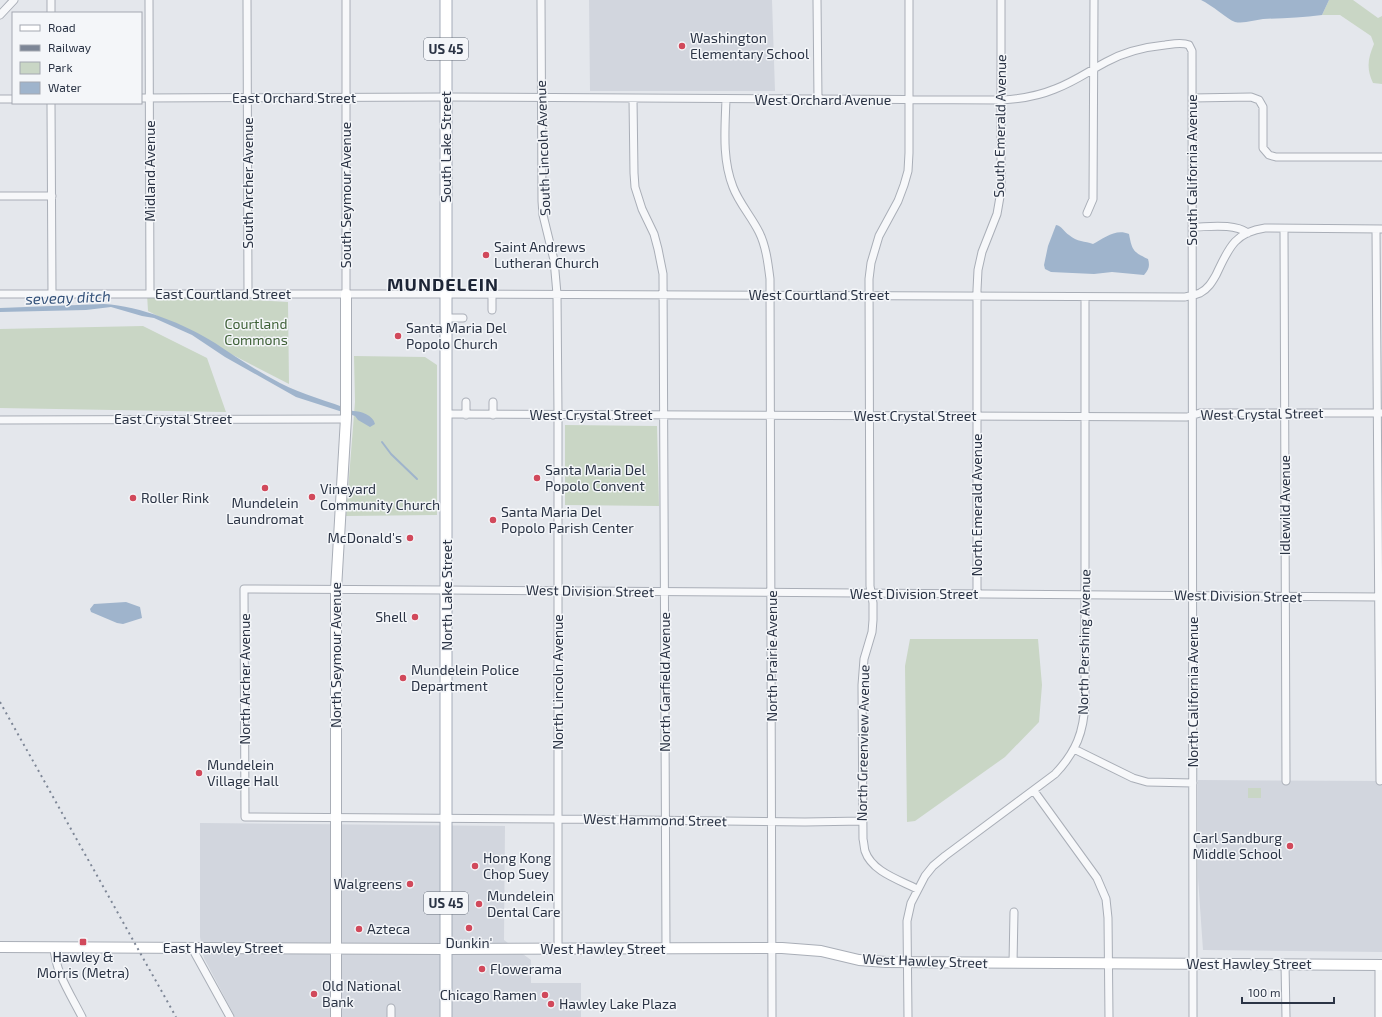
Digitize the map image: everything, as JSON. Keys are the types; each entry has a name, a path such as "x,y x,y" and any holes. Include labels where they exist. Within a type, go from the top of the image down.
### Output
{"main road":[{"name":"South Lake Street","path":"446,0 446,294"},
{"name":"North Lake Street","path":"446,294 446,1017"}],"street":[{"path":"0,15 14,0"},
{"path":"51,0 51,12"},
{"name":"Midland Avenue","path":"149,0 150,294"},
{"name":"South Archer Avenue","path":"247,0 248,294"},
{"name":"South Seymour Avenue","path":"346,0 346,294"},
{"name":"South Lincoln Avenue","path":"541,0 542,201 554,260 557,294"},
{"path":"817,0 818,100"},
{"name":"North Greenview Avenue","path":"909,0 908,171 898,201 879,236 874,250 869,279 868,296 870,586 873,603 873,620 872,632 864,659 862,685 863,821 865,852 871,861 880,870 917,889"},
{"name":"South Emerald Avenue","path":"977,296 979,264 982,252 992,229 1000,202 1001,192 1001,0"},
{"path":"1087,213 1093,199 1094,0"},
{"name":"West Orchard Avenue","path":"446,97 541,99 818,100 1020,99 1044,93 1068,84 1107,61 1139,49 1176,44 1189,45"},
{"name":"South California Avenue","path":"1189,45 1192,51 1192,295"},
{"name":"East Orchard Street","path":"142,98 446,97"},
{"path":"1192,98 1251,97 1259,100 1263,107 1263,148 1269,155 1276,157 1382,157"},
{"path":"0,99 12,99"},
{"name":"North Garfield Avenue","path":"633,99 634,173 636,187 642,209 654,234 658,249 663,274 664,295 666,949"},
{"name":"North Prairie Avenue","path":"726,99 725,146 729,174 738,200 759,232 763,243 769,267 771,296 772,1017"},
{"path":"52,104 52,294"},
{"path":"0,196 52,196"},
{"path":"1192,227 1228,227 1242,229 1248,232"},
{"path":"1192,295 1200,293 1208,288 1212,283 1228,250 1236,240 1248,232 1260,229 1379,229 1380,782"},
{"name":"Idlewild Avenue","path":"1284,229 1286,781"},
{"name":"East Courtland Street","path":"0,294 446,294"},
{"name":"North Seymour Avenue","path":"336,1017 336,589 346,418 346,294"},
{"name":"West Courtland Street","path":"446,294 1085,297 1184,297 1192,295"},
{"path":"492,294 492,310"},
{"name":"North Lincoln Avenue","path":"557,294 558,949"},
{"name":"North California Avenue","path":"1192,295 1194,596 1193,1017"},
{"name":"North Emerald Avenue","path":"977,296 977,594"},
{"name":"North Pershing Avenue","path":"1034,791 1066,763 1079,740 1084,717 1085,297"},
{"path":"446,318 463,318"},
{"path":"466,402 466,414"},
{"path":"493,402 493,415"},
{"name":"West Crystal Street","path":"446,414 1187,417 1200,413 1379,413"},
{"name":"East Crystal Street","path":"0,420 346,418"},
{"name":"West Division Street","path":"244,589 1380,597"},
{"name":"North Archer Avenue","path":"244,589 245,817"},
{"path":"1074,749 1132,778 1147,782 1193,783"},
{"path":"908,1017 908,972 906,962 907,921 911,903 917,889 925,876 945,856 1034,791 1097,878 1106,899 1108,918 1109,1017"},
{"name":"West Hammond Street","path":"245,817 772,822 863,821"},
{"path":"1013,963 1014,912"},
{"name":"East Hawley Street","path":"0,947 446,949"},
{"path":"54,947 56,962 60,972 82,1017"},
{"path":"192,948 230,1017"},
{"name":"West Hawley Street","path":"446,949 772,948 821,951 870,961 1380,965"},
{"path":"1285,964 1286,1017"},
{"path":"1379,1017 1380,965"},
{"path":"391,1008 391,1017"}],"shaded area":[{"name":"Washington Elementary School","path":"589,0 772,0 775,91 590,91"},
{"name":"Carl Sandburg Middle School","path":"1198,780 1382,781 1382,952 1203,950 1198,878"},
{"path":"200,823 505,826 504,940 531,960 531,983 581,983 581,1017 235,1017 204,958 200,937"}],"green space":[{"path":"1329,0 1353,0 1378,18 1382,16 1382,84 1373,83 1369,73 1369,59 1374,44 1371,36 1340,15 1322,15"},
{"name":"Courtland Commons","path":"147,294 288,302 289,384 148,311"},
{"path":"143,326 207,358 226,412 0,408 0,329"},
{"path":"354,356 425,357 437,365 437,515 346,516 355,402"},
{"path":"565,425 657,426 659,506 565,505"},
{"path":"910,639 1038,639 1042,685 1039,722 1005,757 915,821 907,822 905,666"},
{"path":"1248,788 1261,788 1261,798 1248,798"}],"water":[{"path":"1201,0 1329,0 1322,15 1263,19 1242,23 1235,22"},
{"path":"1056,225 1075,239 1093,244 1115,233 1124,232 1129,234 1134,250 1148,259 1148,269 1144,275 1112,272 1094,274 1051,272 1045,269 1044,265 1048,246"},
{"path":"104,304 118,305 147,312 190,329 280,383 353,411 366,414 372,418 375,424 370,427 358,420 355,416 296,397 225,357 192,335 154,318 111,307 86,310 0,312 0,308"},
{"path":"126,602 140,607 142,618 123,624 117,623 91,612 90,609 94,604"}],"waterway":[{"path":"382,442 391,454 417,479"}],"railway":[{"path":"0,702 176,1017"}],"place":[{"name":"Washington Elementary School","path":"682,46"},
{"name":"Saint Andrews Lutheran Church","path":"486,255"},
{"name":"Santa Maria Del Popolo Church","path":"398,336"},
{"name":"Santa Maria Del Popolo Convent","path":"537,478"},
{"name":"Mundelein Laundromat","path":"265,488"},
{"name":"Vineyard Community Church","path":"312,497"},
{"name":"Roller Rink","path":"133,498"},
{"name":"Santa Maria Del Popolo Parish Center","path":"493,520"},
{"name":"McDonald's","path":"410,538"},
{"name":"Shell","path":"415,617"},
{"name":"Mundelein Police Department","path":"403,678"},
{"name":"Mundelein Village Hall","path":"199,773"},
{"name":"Carl Sandburg Middle School","path":"1290,846"},
{"name":"Hong Kong Chop Suey","path":"475,866"},
{"name":"Walgreens","path":"410,884"},
{"name":"Mundelein Dental Care","path":"479,904"},
{"name":"Dunkin'","path":"469,928"},
{"name":"Azteca","path":"359,929"},
{"name":"Hawley & Morris (Metra)","path":"83,942"},
{"name":"Flowerama","path":"482,969"},
{"name":"Old National Bank","path":"314,994"},
{"name":"Chicago Ramen","path":"545,995"},
{"name":"Hawley Lake Plaza","path":"551,1004"}],"district":[{"name":"MUNDELEIN","path":"443,285"}],"water label":[{"name":"seveay ditch","path":"68,298"}]}
